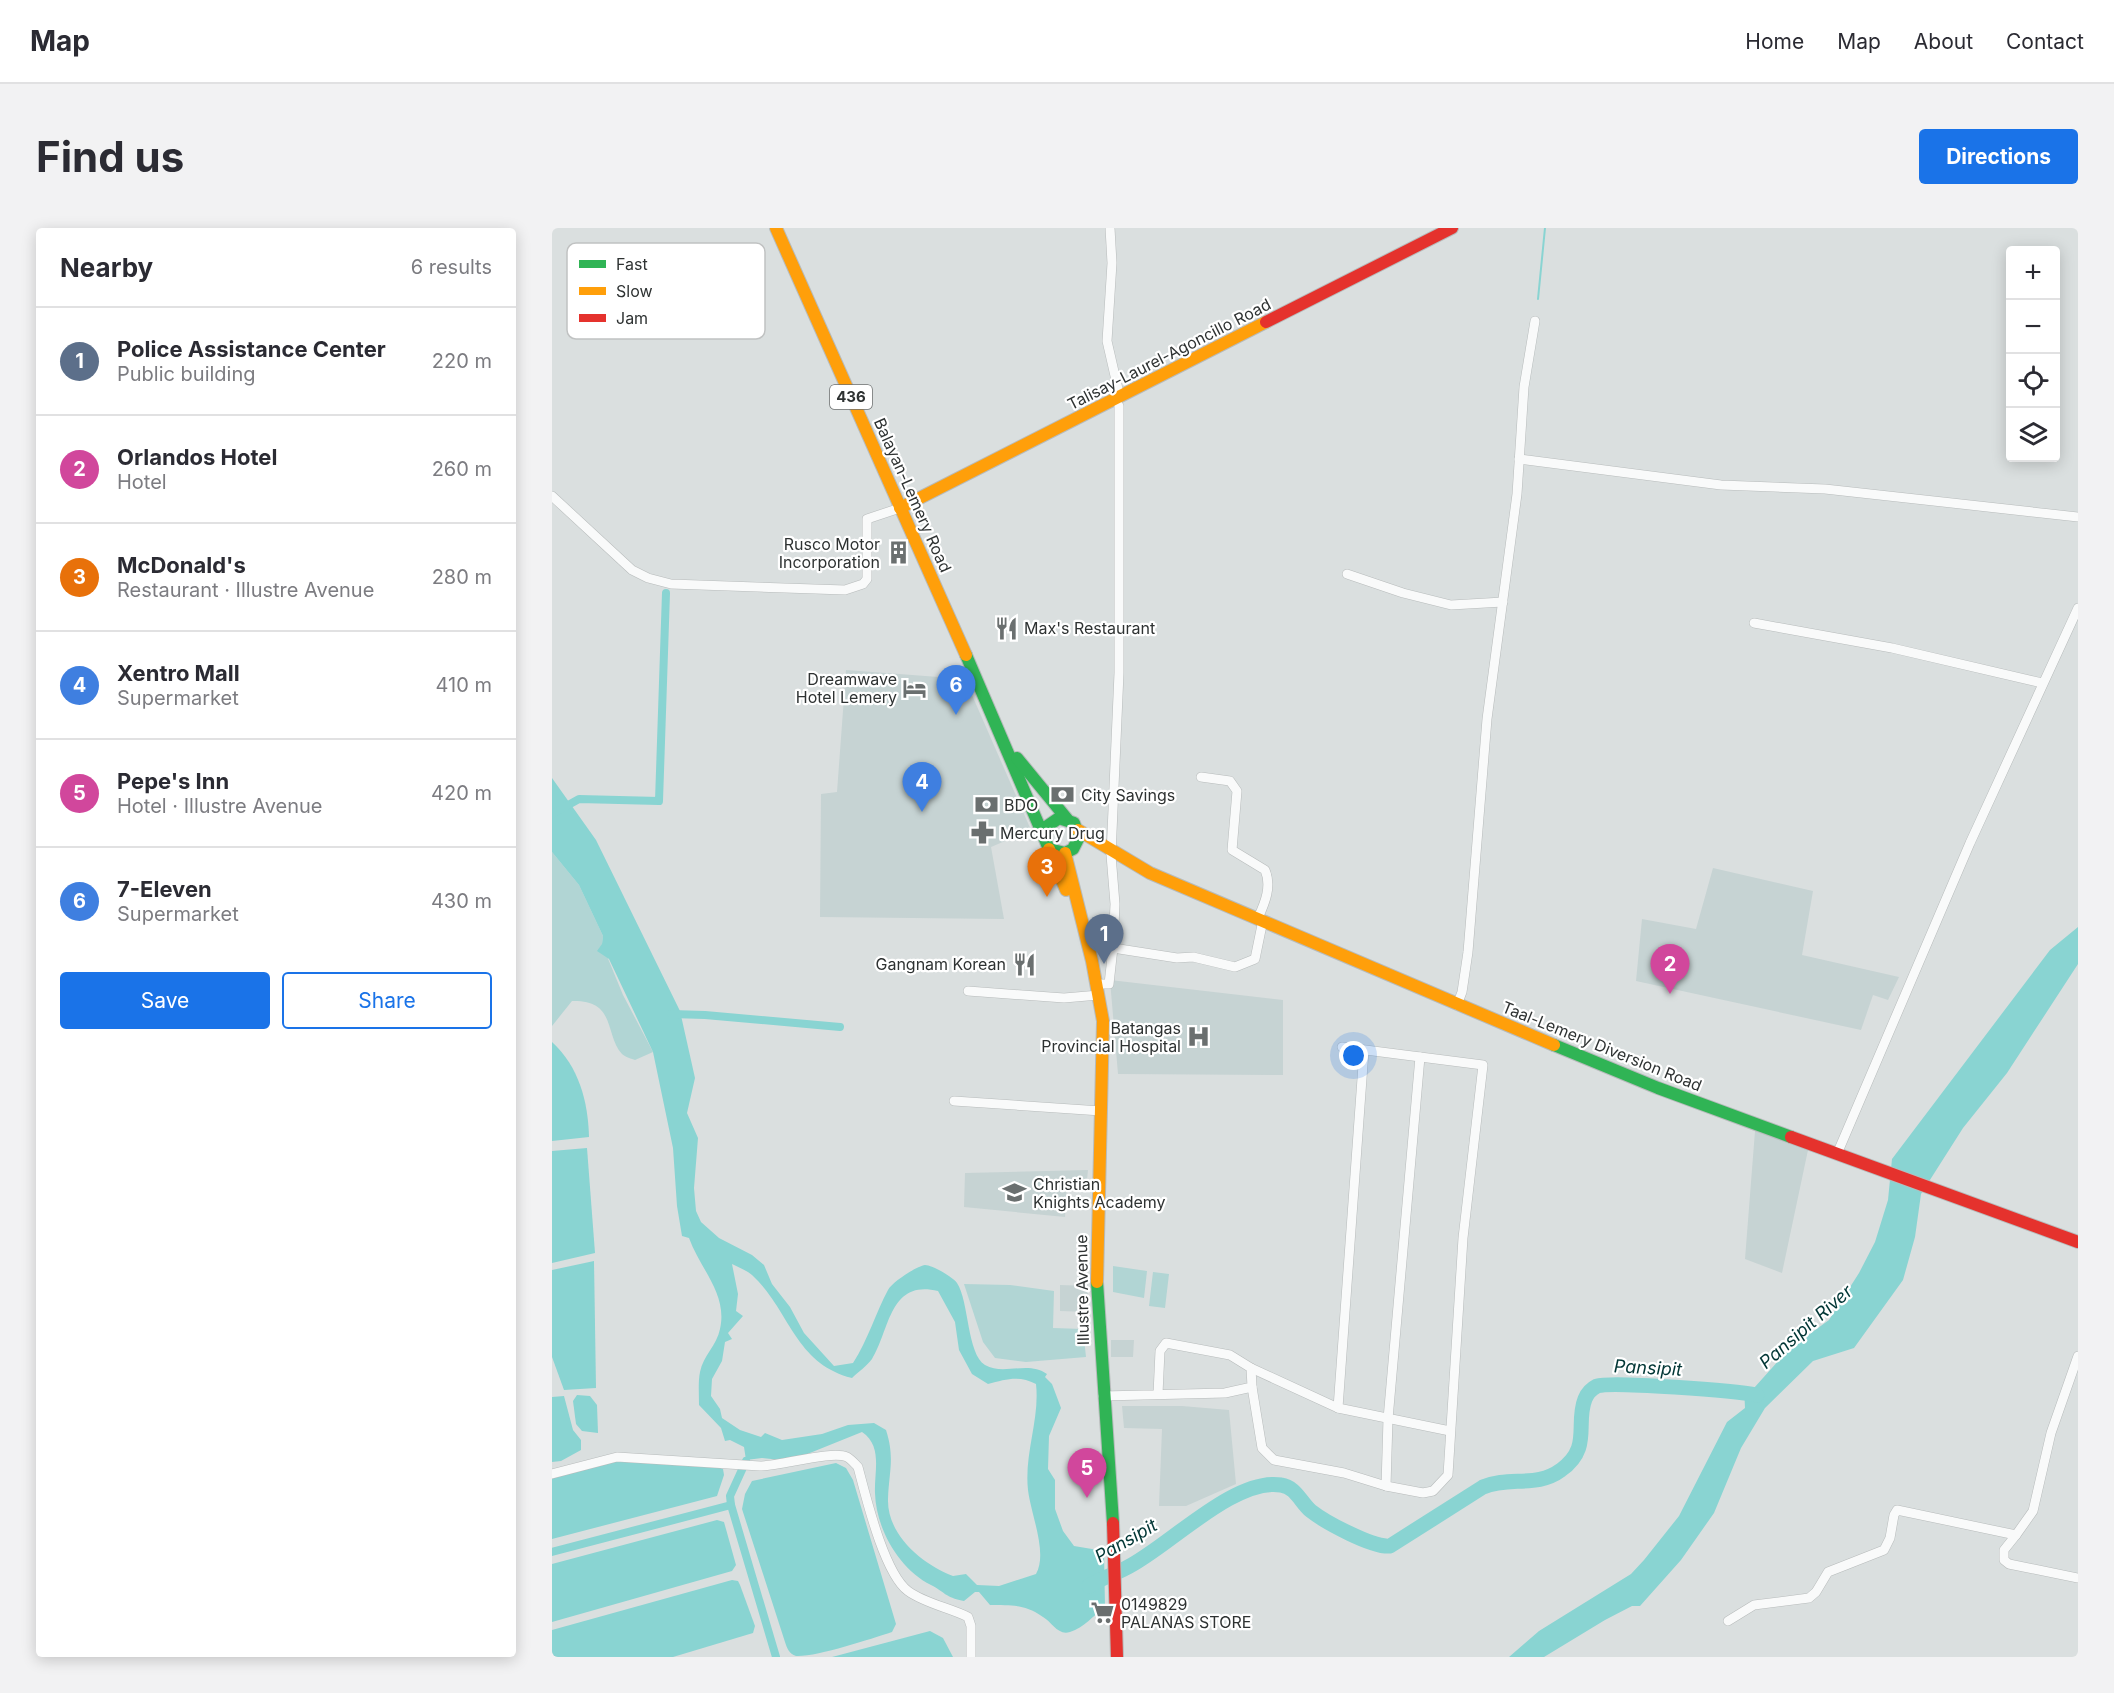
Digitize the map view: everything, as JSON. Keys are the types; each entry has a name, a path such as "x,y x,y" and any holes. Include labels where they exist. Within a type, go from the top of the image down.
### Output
{"main road":[{"name":"Balayan-Lemery Road","path":"776,228 1005,742 1043,834"},
{"name":"Talisay-Laurel-Agoncillo Road","path":"900,508 1452,228"},
{"name":"Balayan-Lemery Road","path":"1005,742 1067,819"},
{"name":"436","path":"1067,819 1078,830"},
{"path":"1043,834 1051,821 1067,819"},
{"name":"Taal-Lemery Diversion Road","path":"1078,830 1114,855"},
{"path":"1050,849 1065,853 1077,844 1078,830"},
{"name":"436","path":"1043,834 1050,849"},
{"name":"Taal-Lemery Diversion Road","path":"1077,844 1114,855 1457,1005 1658,1088 2078,1242"},
{"name":"Illustre Avenue","path":"1050,849 1054,866 1083,924"},
{"name":"Illustre Avenue","path":"1065,853 1067,872 1083,924 1098,990 1103,1031 1097,1298 1116,1557 1117,1657"}],"street":[{"path":"1110,228 1112,263 1107,341 1118,389"},
{"path":"1457,1005 1462,992 1468,952 1488,719 1519,459 1524,387 1535,321"},
{"path":"968,991 1064,998 1098,990 1109,984 1113,948 1119,673 1119,406"},
{"path":"1519,459 1721,485 1825,489 2078,517"},
{"path":"552,496 632,570 648,578 683,585 844,590 863,584 867,579 867,519 900,508"},
{"path":"1347,574 1402,593 1451,604 1503,602"},
{"path":"1837,1154 2042,683 2078,608"},
{"path":"1754,623 1892,648 2042,683"},
{"path":"1113,948 1177,958 1193,957 1235,967 1255,959 1260,919 1266,902 1268,875 1265,870 1233,850 1237,792 1234,784 1230,781 1201,777"},
{"path":"1251,1368 1262,1448 1267,1456 1274,1460 1344,1473 1386,1486 1424,1493 1433,1491 1448,1475 1463,1238 1483,1065 1342,1047"},
{"path":"1338,1408 1364,1051"},
{"path":"1386,1486 1388,1419 1420,1057"},
{"path":"954,1101 1101,1111"},
{"path":"1158,1394 1160,1351 1166,1343 1230,1355 1251,1368 1338,1408 1450,1431"},
{"path":"2078,1356 2051,1433 2033,1511 2004,1550 2004,1560 2009,1564 2078,1578"},
{"path":"1103,1396 1225,1393 1252,1387"},
{"path":"552,1474 617,1457 760,1466 782,1466 836,1454 848,1457 858,1467 883,1548 900,1584 910,1593 968,1617 971,1626 971,1657"},
{"path":"1728,1621 1754,1605 1809,1598 1816,1592 1828,1572 1884,1550 1890,1538 1897,1510 2016,1535"}],"shaded area":[{"path":"846,670 965,679 1031,830 991,847 1004,919 820,917 821,794 837,792"},
{"path":"552,852 579,885 603,936 602,944 623,995 653,1052 635,1060 623,1055 603,1012 586,1002 572,1001 552,1026"},
{"path":"1713,868 1813,891 1802,955 1899,977 1888,1000 1873,995 1861,1030 1636,981 1642,919 1696,929"},
{"name":"Batangas Provincial Hospital","path":"1110,980 1283,1000 1283,1075 1118,1074"},
{"path":"1755,1131 1808,1150 1782,1273 1745,1259"},
{"name":"Christian Knights Academy","path":"1088,1170 1087,1180 1067,1180 1065,1217 964,1207 965,1173"},
{"path":"1113,1266 1147,1271 1144,1298 1113,1292"},
{"path":"1153,1272 1169,1274 1165,1308 1149,1306"},
{"path":"964,1284 1010,1285 1054,1291 1053,1328 1083,1329 1086,1357 1026,1362 995,1358 983,1342"},
{"path":"1060,1285 1088,1286 1088,1312 1060,1311"},
{"path":"1111,1340 1134,1340 1133,1357 1111,1357"},
{"path":"1122,1406 1182,1406 1229,1410 1236,1484 1186,1506 1159,1506 1162,1429 1124,1428"}],"water":[{"path":"552,778 596,840 680,1011 695,1078 687,1113 698,1138 694,1188 696,1211 701,1222 719,1238 752,1255 764,1265 772,1284 790,1307 804,1333 834,1366 853,1363 890,1287 916,1268 925,1265 942,1272 957,1283 964,1302 971,1339 979,1359 985,1365 1000,1369 1032,1368 1047,1374 1045,1377 1052,1384 1061,1408 1049,1436 1048,1469 1055,1480 1055,1509 1063,1531 1074,1546 1104,1551 1105,1608 1080,1628 1066,1633 1062,1632 1029,1609 990,1605 979,1592 975,1592 964,1601 952,1598 919,1578 899,1558 885,1534 876,1507 875,1452 873,1444 862,1432 790,1461 762,1458 746,1460 744,1447 730,1440 725,1441 721,1428 699,1405 700,1372 720,1329 720,1304 712,1282 689,1238 682,1236 677,1206 673,1148 653,1052 609,959 597,951 602,944 603,936 579,885 552,852","holes":["732,1264 752,1275 776,1304 805,1348 833,1371 852,1378 865,1367 872,1359 893,1310 900,1300 910,1292 922,1289 938,1291 955,1322 959,1350 972,1374 988,1384 1007,1379 1019,1379 1036,1384 1036,1410 1027,1477 1040,1545 1036,1574 999,1586 977,1585 966,1574 953,1576 941,1571 908,1546 893,1525 889,1512 891,1457 889,1440 886,1430 874,1423 848,1425 822,1434 782,1440 765,1433 761,1437 740,1430 722,1418 720,1409 711,1396 712,1379 722,1361 725,1342 732,1339 728,1333 743,1316 736,1311 738,1294"]},
{"path":"2078,927 2078,964 2007,1073 1963,1128 1921,1194 1915,1237 1903,1280 1854,1348 1813,1361 1765,1408 1741,1448 1714,1513 1681,1560 1640,1606 1632,1606 1605,1620 1544,1657 1509,1657 1539,1631 1631,1574 1679,1516 1727,1422 1745,1408 1744,1387 1754,1388 1789,1349 1829,1320 1859,1273 1875,1242 1888,1200 1892,1159 2050,950"},
{"path":"552,1042 569,1062 580,1085 587,1110 589,1137 552,1141"},
{"path":"587,1148 595,1253 552,1263 552,1151"},
{"path":"594,1261 596,1388 564,1390 552,1357 552,1270"},
{"path":"577,1395 590,1396 597,1405 598,1433 582,1431 576,1424 573,1401"},
{"path":"564,1396 573,1430 581,1440 581,1450 561,1461 552,1462 552,1397"},
{"path":"615,1459 715,1466 723,1469 724,1475 717,1496 552,1539 552,1477"},
{"path":"836,1463 846,1468 853,1480 896,1624 892,1632 871,1639 830,1651 796,1656 790,1652 786,1644 742,1509 745,1494 752,1481"},
{"path":"717,1520 724,1522 736,1565 732,1571 552,1622 552,1564"},
{"path":"732,1580 738,1581 740,1585 755,1626 753,1633 673,1657 552,1657 552,1630"},
{"path":"930,1631 943,1638 953,1657 832,1657"}],"waterway":[{"path":"1538,299 1545,228"},
{"path":"552,814 579,799 659,801 666,593"},
{"path":"671,1014 840,1027"},
{"name":"Pansipit","path":"1089,1586 1142,1559 1222,1503 1262,1485 1286,1486 1307,1508 1327,1521 1361,1539 1382,1546 1390,1546 1483,1487 1503,1482 1542,1479 1561,1470 1571,1462 1580,1444 1582,1408 1585,1399 1597,1386 1649,1386 1757,1395"},
{"path":"746,1461 730,1496 731,1505 776,1657"},
{"path":"552,1552 731,1505"}],"traffic: fast":[{"path":"966,655 1049,849 1065,853 1073,849 1079,837 1074,823 1059,818 1046,827 1043,834"},
{"path":"1017,758 1067,819"},
{"path":"1554,1045 1658,1088 1791,1137"},
{"path":"1097,1282 1113,1523"}],"traffic: slow":[{"path":"776,228 966,655"},
{"path":"900,508 1266,322"},
{"path":"1078,830 1150,873 1554,1045"},
{"path":"1049,849 1066,890"},
{"path":"1065,853 1092,961 1103,1021 1097,1282"}],"traffic: jam":[{"path":"1266,322 1452,228"},
{"path":"1791,1137 2078,1242"},
{"path":"1113,1523 1117,1657"}],"place":[{"name":"Rusco Motor Incorporation","path":"898,553"},
{"name":"Max's Restaurant","path":"1006,628"},
{"name":"Dreamwave Hotel Lemery","path":"915,688"},
{"name":"7-Eleven","path":"956,715"},
{"name":"City Savings","path":"1063,795"},
{"name":"BDO","path":"986,805"},
{"name":"Xentro Mall","path":"922,812"},
{"name":"Mercury Drug","path":"982,833"},
{"name":"McDonald's","path":"1047,897"},
{"name":"Gangnam Korean","path":"1024,964"},
{"name":"Police Assistance Center","path":"1104,964"},
{"name":"Orlandos Hotel","path":"1670,994"},
{"name":"Batangas Provincial Hospital","path":"1199,1037"},
{"name":"Christian Knights Academy","path":"1015,1193"},
{"name":"Pepe's Inn","path":"1087,1498"},
{"name":"0149829 PALANAS STORE","path":"1103,1613"}],"water label":[{"name":"Pansipit River","path":"1806,1327"}]}
